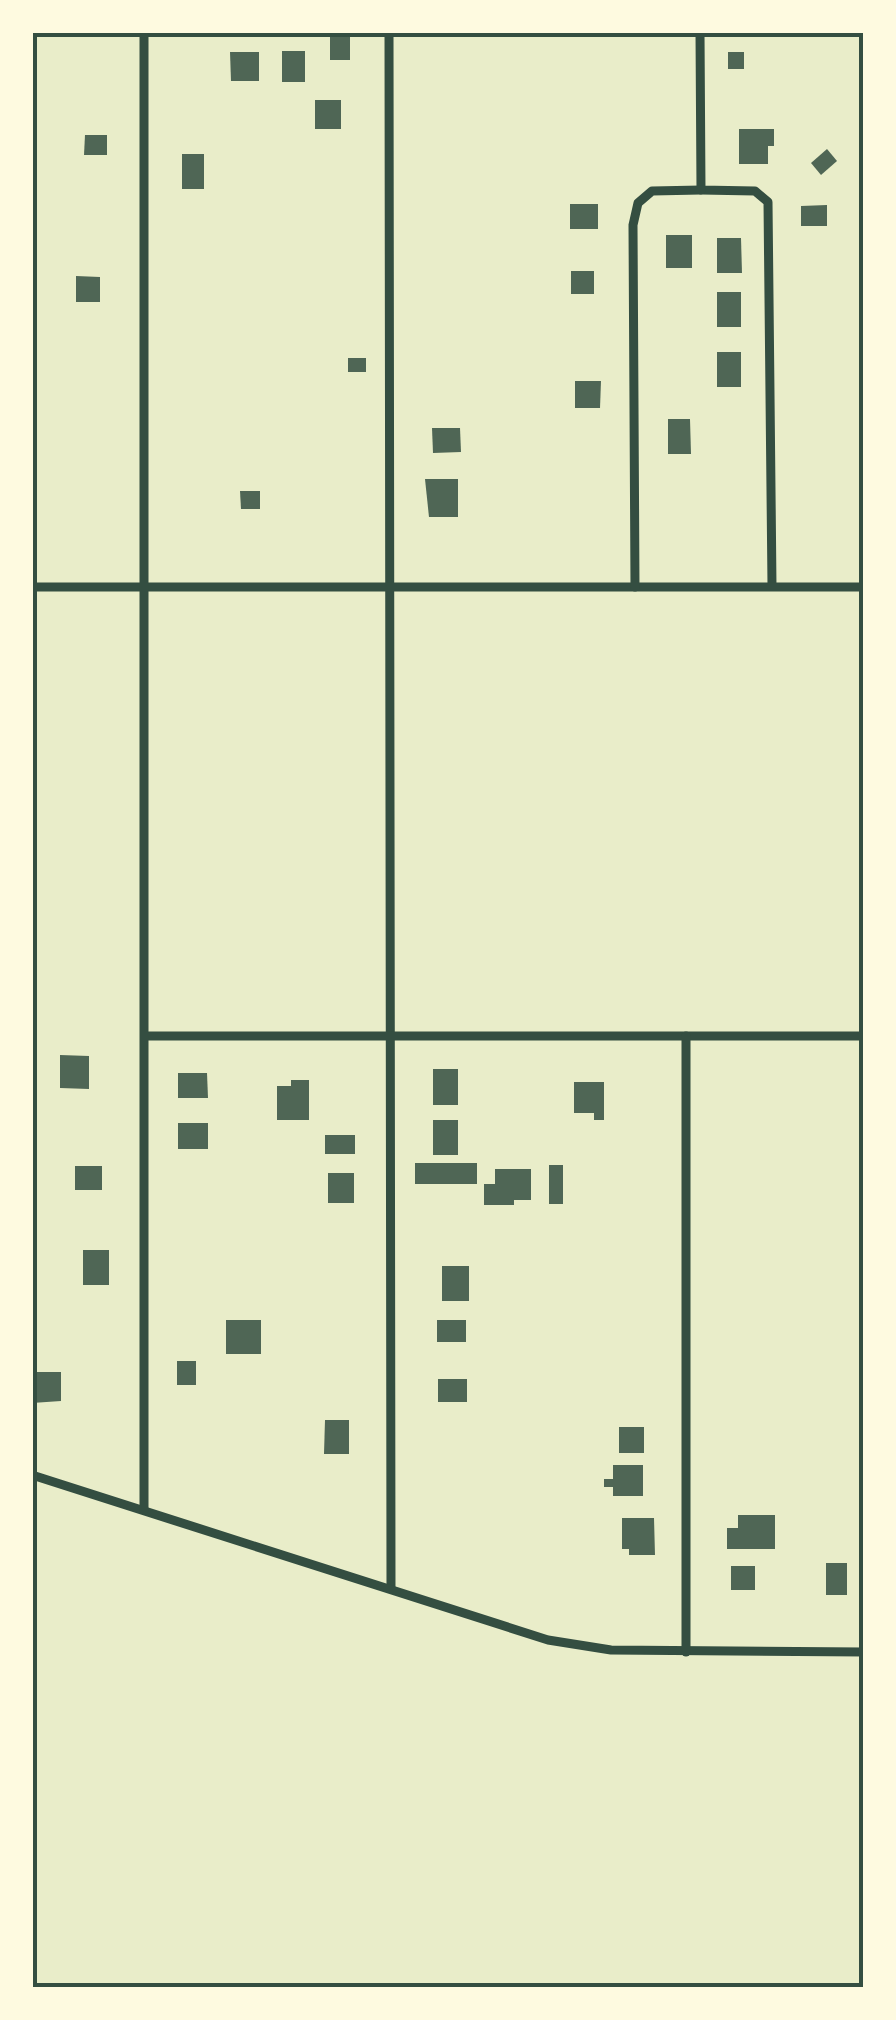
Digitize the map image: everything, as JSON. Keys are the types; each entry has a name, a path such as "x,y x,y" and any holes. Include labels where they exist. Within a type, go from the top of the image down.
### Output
{"street":[{"path":"144,32 144,1510"},
{"path":"390,32 391,1588"},
{"path":"700,32 701,190"},
{"path":"635,587 632,225 638,203 652,191 701,190 755,191 768,202 772,586"},
{"path":"32,587 864,587"},
{"path":"145,1036 864,1036"},
{"path":"686,1036 686,1652"},
{"path":"32,1476 548,1640 610,1650 864,1652"}],"building":[{"path":"330,35 350,35 350,60 330,60"},
{"path":"282,51 305,51 305,82 282,82"},
{"path":"230,52 259,52 259,81 231,81"},
{"path":"728,52 744,52 744,69 728,69"},
{"path":"315,100 341,100 341,129 315,129"},
{"path":"739,129 774,129 774,146 768,146 768,164 739,164"},
{"path":"85,135 107,135 107,155 84,155"},
{"path":"827,149 837,161 821,175 811,163"},
{"path":"182,154 204,154 204,189 182,189"},
{"path":"570,204 598,204 598,229 570,229"},
{"path":"827,205 827,226 801,226 801,206"},
{"path":"666,235 692,235 692,268 666,268"},
{"path":"717,238 741,238 742,273 717,273"},
{"path":"571,271 594,271 594,294 571,294"},
{"path":"76,276 100,277 100,302 76,302"},
{"path":"717,292 741,292 741,327 717,327"},
{"path":"717,352 741,352 741,387 717,387"},
{"path":"348,358 366,358 366,372 348,372"},
{"path":"575,381 601,381 600,408 575,408"},
{"path":"668,419 690,419 691,454 668,454"},
{"path":"432,428 460,428 461,452 433,453"},
{"path":"425,479 458,479 458,517 429,517"},
{"path":"240,491 260,491 260,509 241,509"},
{"path":"60,1055 89,1056 89,1089 60,1088"},
{"path":"433,1069 458,1069 458,1105 433,1105"},
{"path":"178,1073 207,1073 208,1098 178,1098"},
{"path":"291,1080 309,1080 309,1120 277,1120 277,1086 291,1086"},
{"path":"574,1082 604,1082 604,1120 594,1120 594,1113 574,1113"},
{"path":"433,1120 458,1120 458,1155 433,1155"},
{"path":"178,1123 208,1123 208,1149 178,1149"},
{"path":"325,1135 355,1135 355,1154 325,1154"},
{"path":"415,1163 477,1163 477,1184 415,1184"},
{"path":"549,1165 563,1165 563,1204 549,1204"},
{"path":"75,1166 102,1166 102,1190 75,1190"},
{"path":"495,1169 531,1169 531,1200 514,1200 514,1205 484,1205 484,1184 495,1184"},
{"path":"328,1173 354,1173 354,1203 328,1203"},
{"path":"83,1250 109,1250 109,1285 83,1285"},
{"path":"442,1266 469,1266 469,1301 442,1301"},
{"path":"226,1320 261,1320 261,1354 226,1354"},
{"path":"437,1320 466,1320 466,1342 437,1342"},
{"path":"177,1361 196,1361 196,1385 177,1385"},
{"path":"32,1372 61,1372 61,1401 32,1403"},
{"path":"438,1379 467,1379 467,1402 438,1402"},
{"path":"325,1420 349,1420 349,1454 324,1454"},
{"path":"619,1427 644,1427 644,1453 619,1453"},
{"path":"613,1465 643,1465 643,1496 613,1496 613,1487 604,1487 604,1479 613,1479"},
{"path":"738,1515 775,1515 775,1549 727,1549 727,1528 738,1528"},
{"path":"622,1518 654,1518 655,1555 629,1555 629,1549 622,1549"},
{"path":"826,1563 847,1563 847,1595 826,1595"},
{"path":"731,1566 755,1566 755,1590 731,1590"}]}
